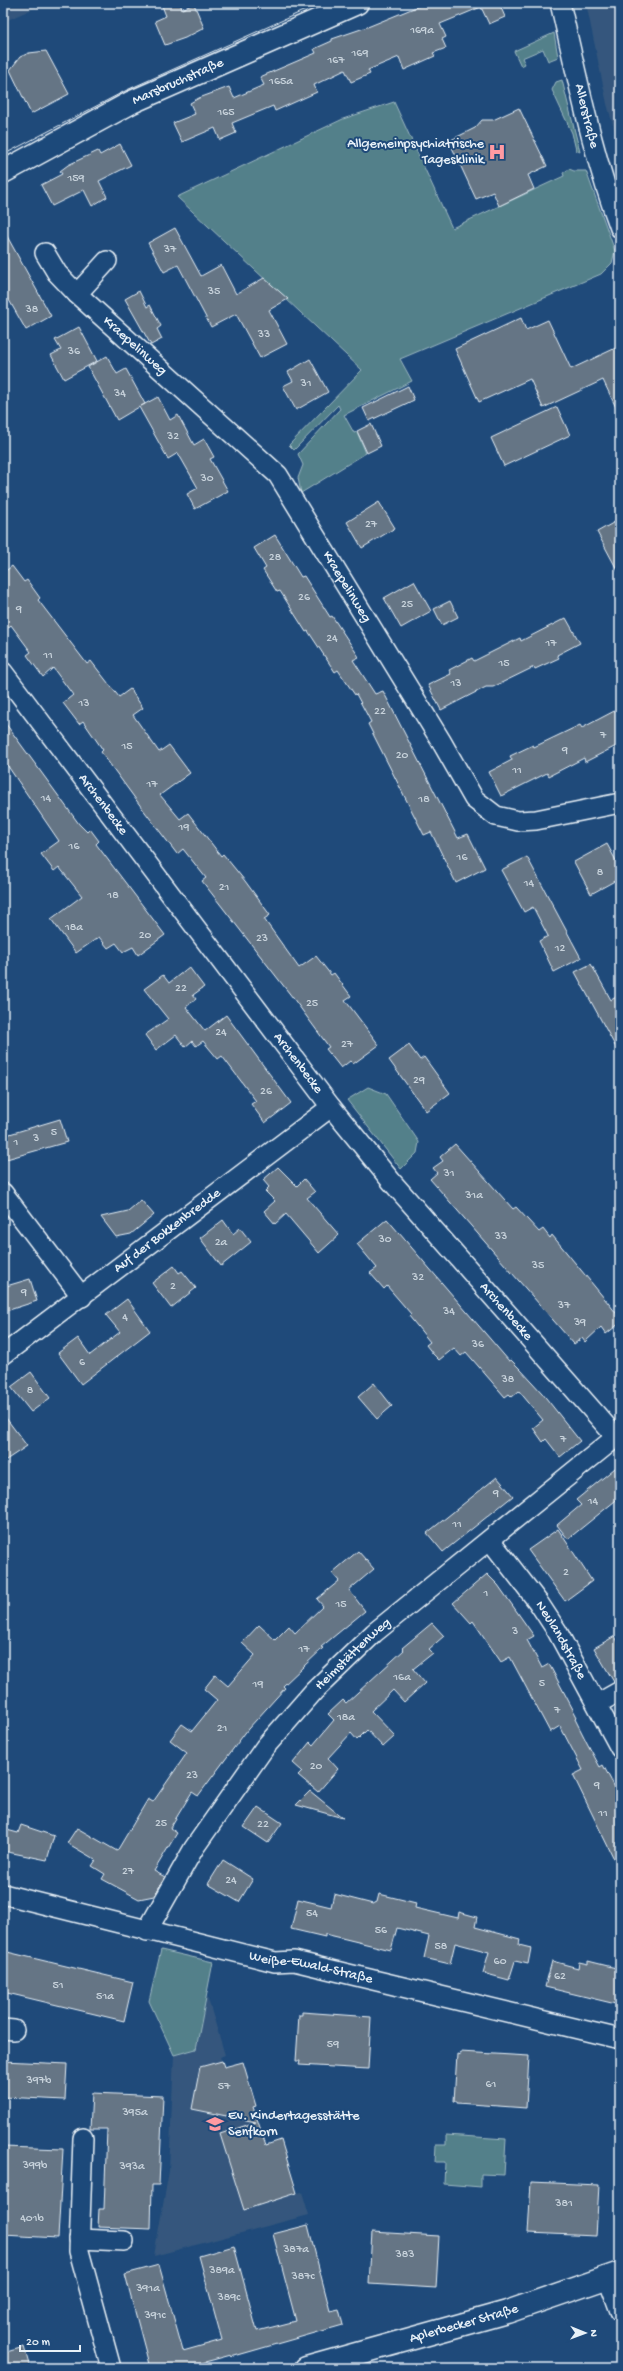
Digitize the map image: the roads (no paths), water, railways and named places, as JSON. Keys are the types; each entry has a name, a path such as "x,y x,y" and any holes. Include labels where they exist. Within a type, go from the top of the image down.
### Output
{"street":[{"name":"Marsbruchstraße","path":"3,172 132,102 357,3"},
{"name":"Allerstraße","path":"560,3 587,126 620,228"},
{"name":"Kraepelinweg","path":"45,253 57,273 77,294 278,475 441,741 474,799 496,816 518,820 536,820 620,803"},
{"path":"77,294 107,261"},
{"name":"Archenbecke","path":"3,672 331,1107 392,1182 618,1435"},
{"name":"Auf der Bokkenbredde","path":"3,1355 82,1297 331,1107"},
{"path":"3,1193 82,1297"},
{"name":"Heimstättenweg","path":"147,1931 194,1848 270,1741 314,1691 374,1633 618,1435"},
{"name":"Neulandstraße","path":"490,1540 546,1613 620,1748"},
{"path":"597,1704 620,1691"},
{"name":"Weiße-Ewald-Straße","path":"3,1894 275,1962 294,1961 620,2039"},
{"path":"83,2138 79,2251 110,2368"},
{"path":"79,2239 124,2241"},
{"path":"614,2276 620,2311"},
{"name":"Aplerbecker Straße","path":"306,2368 451,2329 614,2276"}],"tram line":[{"path":"3,155 127,90 321,3"}],"place":[{"name":"Allgemeinpsychiatrische Tagesklinik","path":"497,152"},
{"name":"Ev. Kindertagesstätte Senfkorn","path":"215,2124"}]}
